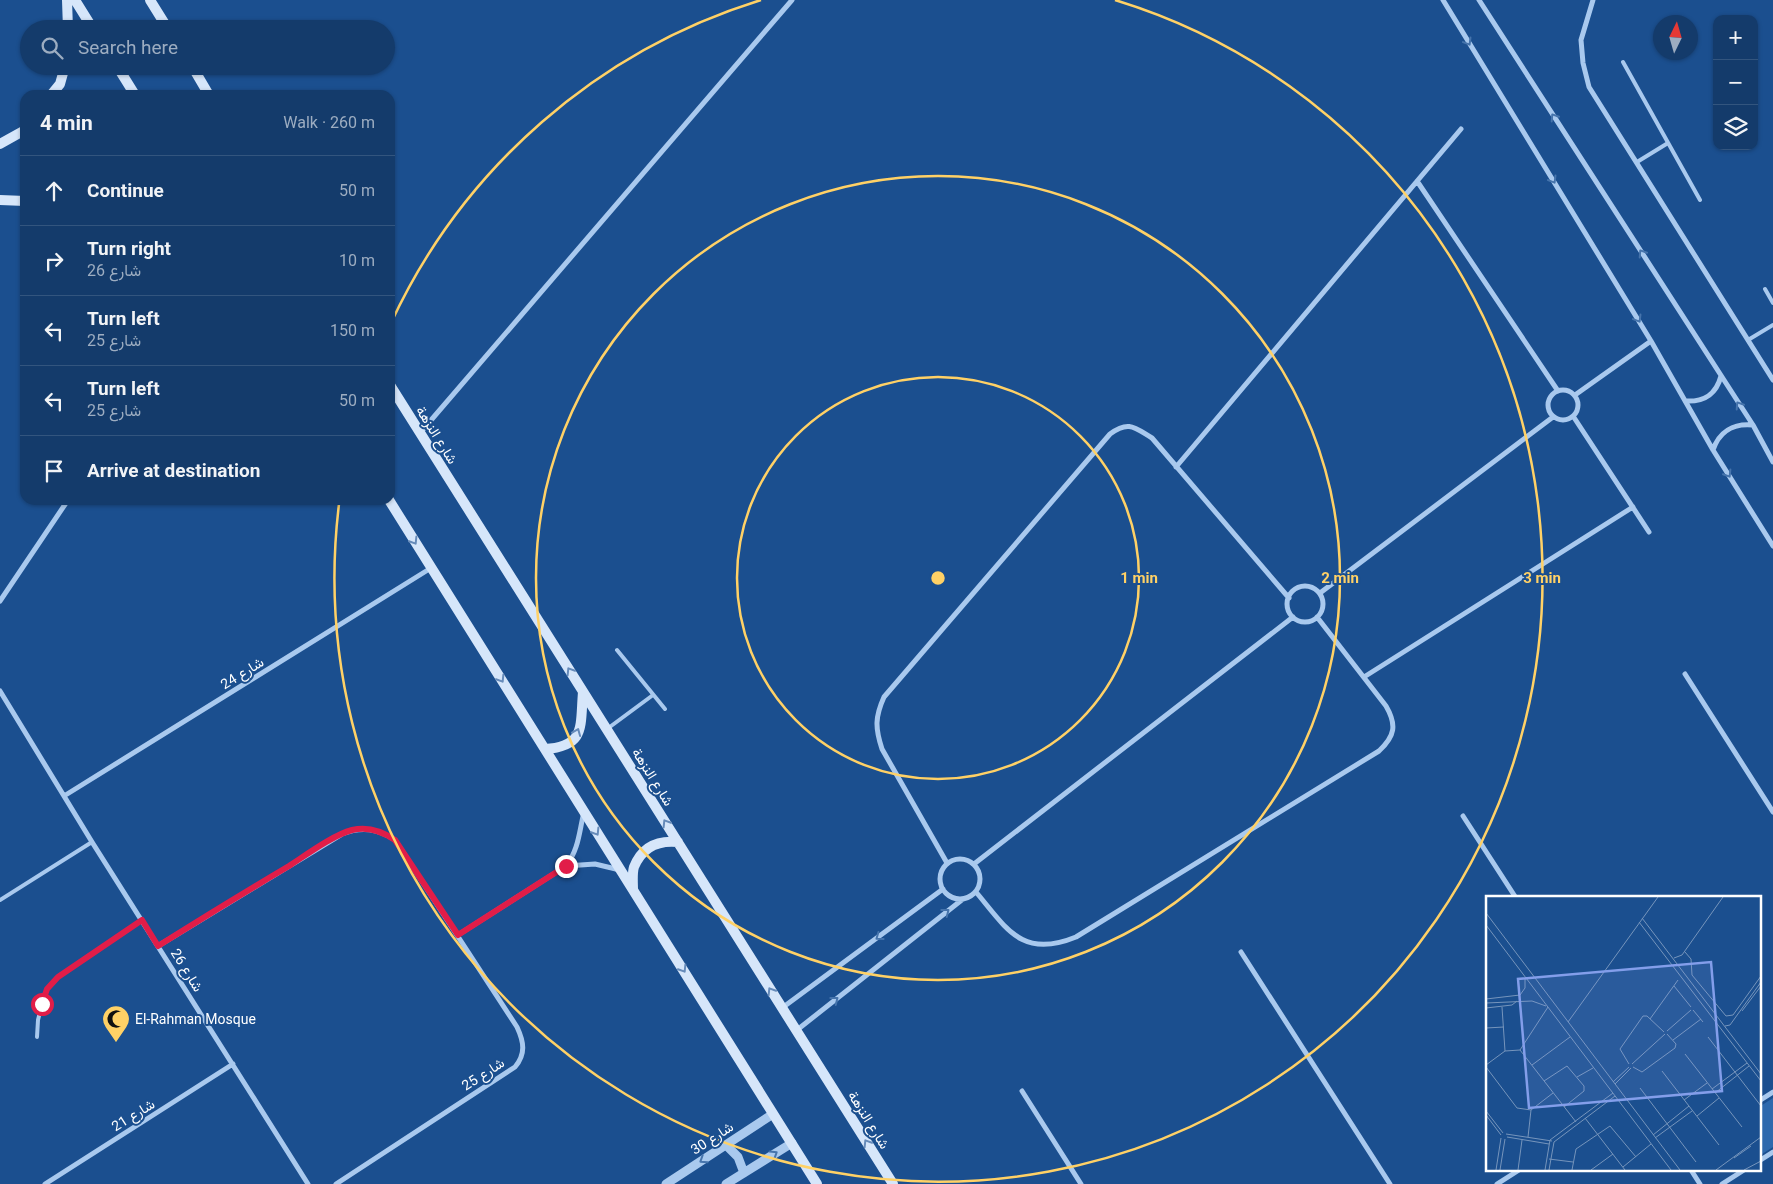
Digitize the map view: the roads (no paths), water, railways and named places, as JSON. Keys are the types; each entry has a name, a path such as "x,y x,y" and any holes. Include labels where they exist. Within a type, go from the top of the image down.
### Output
{"main road":[{"path":"67,0 68,20"},
{"path":"75,0 87,20"},
{"path":"150,0 162,20"},
{"path":"56,90 62,75"},
{"path":"123,75 132,90"},
{"path":"198,75 207,90"},
{"path":"0,144 20,133"},
{"path":"0,200 20,201"},
{"name":"شارع النزهة","path":"395,393 894,1184"},
{"path":"391,505 817,1184"},
{"path":"545,749 566,746 579,734 583,692"},
{"path":"633,890 634,867 645,849 655,843 666,841 678,842"}],"street":[{"path":"420,433 792,0"},
{"path":"1443,0 1651,340 1713,450 1773,546"},
{"path":"1480,0 1721,376 1773,462"},
{"path":"1593,0 1581,40 1583,63 1589,87 1773,380"},
{"path":"1176,467 1461,129"},
{"path":"1417,181 1558,391"},
{"path":"1574,395 1651,340"},
{"path":"1685,401 1701,400 1709,396 1719,384 1721,376"},
{"path":"1567,390 1574,395 1578,408 1573,416 1563,420 1553,417 1549,412 1548,402 1553,393 1567,390"},
{"path":"1573,416 1648,532"},
{"path":"1320,593 1553,417"},
{"path":"1713,450 1719,437 1731,428 1745,424 1752,426"},
{"path":"947,864 882,749 877,735 877,719 884,697 1117,428 1134,426 1152,438 1289,598"},
{"path":"0,601 65,505"},
{"path":"1364,677 1633,507"},
{"name":"شارع 24","path":"64,796 431,568"},
{"path":"1303,586 1320,593 1323,606 1318,618 1305,622 1293,617 1288,608 1292,592 1303,586"},
{"path":"974,864 1293,617"},
{"path":"976,892 1008,931 1023,941 1041,945 1059,944 1076,937 1379,751 1388,742 1393,730 1392,717 1386,706 1318,618"},
{"path":"1685,674 1773,812"},
{"name":"شارع 26","path":"0,691 92,842 308,1184"},
{"path":"458,935 566,866 576,850 584,812"},
{"path":"1463,816 1515,896"},
{"name":"شارع 25","path":"158,946 335,838 352,830 364,829 381,832 395,840 517,1027 522,1037 522,1055 515,1067 336,1184"},
{"path":"796,1030 963,899 970,897 976,892 980,885 981,877 979,870 968,860 961,858 947,864 940,876 943,889 948,895 963,899"},
{"path":"566,866 595,864 621,871"},
{"path":"782,1008 943,889"},
{"path":"1242,952 1390,1184"},
{"name":"شارع 21","path":"45,1184 233,1064"},
{"path":"1022,1091 1081,1184"},
{"path":"1760,1100 1773,1092"},
{"name":"شارع 30","path":"666,1184 773,1114"},
{"path":"726,1184 792,1143"},
{"path":"726,1145 738,1157 744,1173"},
{"path":"1760,1160 1773,1152"},
{"path":"1497,1184 1516,1172"},
{"path":"1692,1172 1700,1184"},
{"path":"1722,1184 1741,1172"}],"lane":[{"path":"1623,62 1700,200"},
{"path":"1637,162 1668,143"},
{"path":"1765,290 1773,303"},
{"path":"1748,340 1773,325"},
{"path":"617,650 665,709"},
{"path":"607,728 653,694"},
{"path":"0,900 92,842"},
{"path":"37,1037 38,1020 47,989 58,977 142,920"}],"place":[{"name":"El-Rahman Mosque","path":"116,1043"}]}
